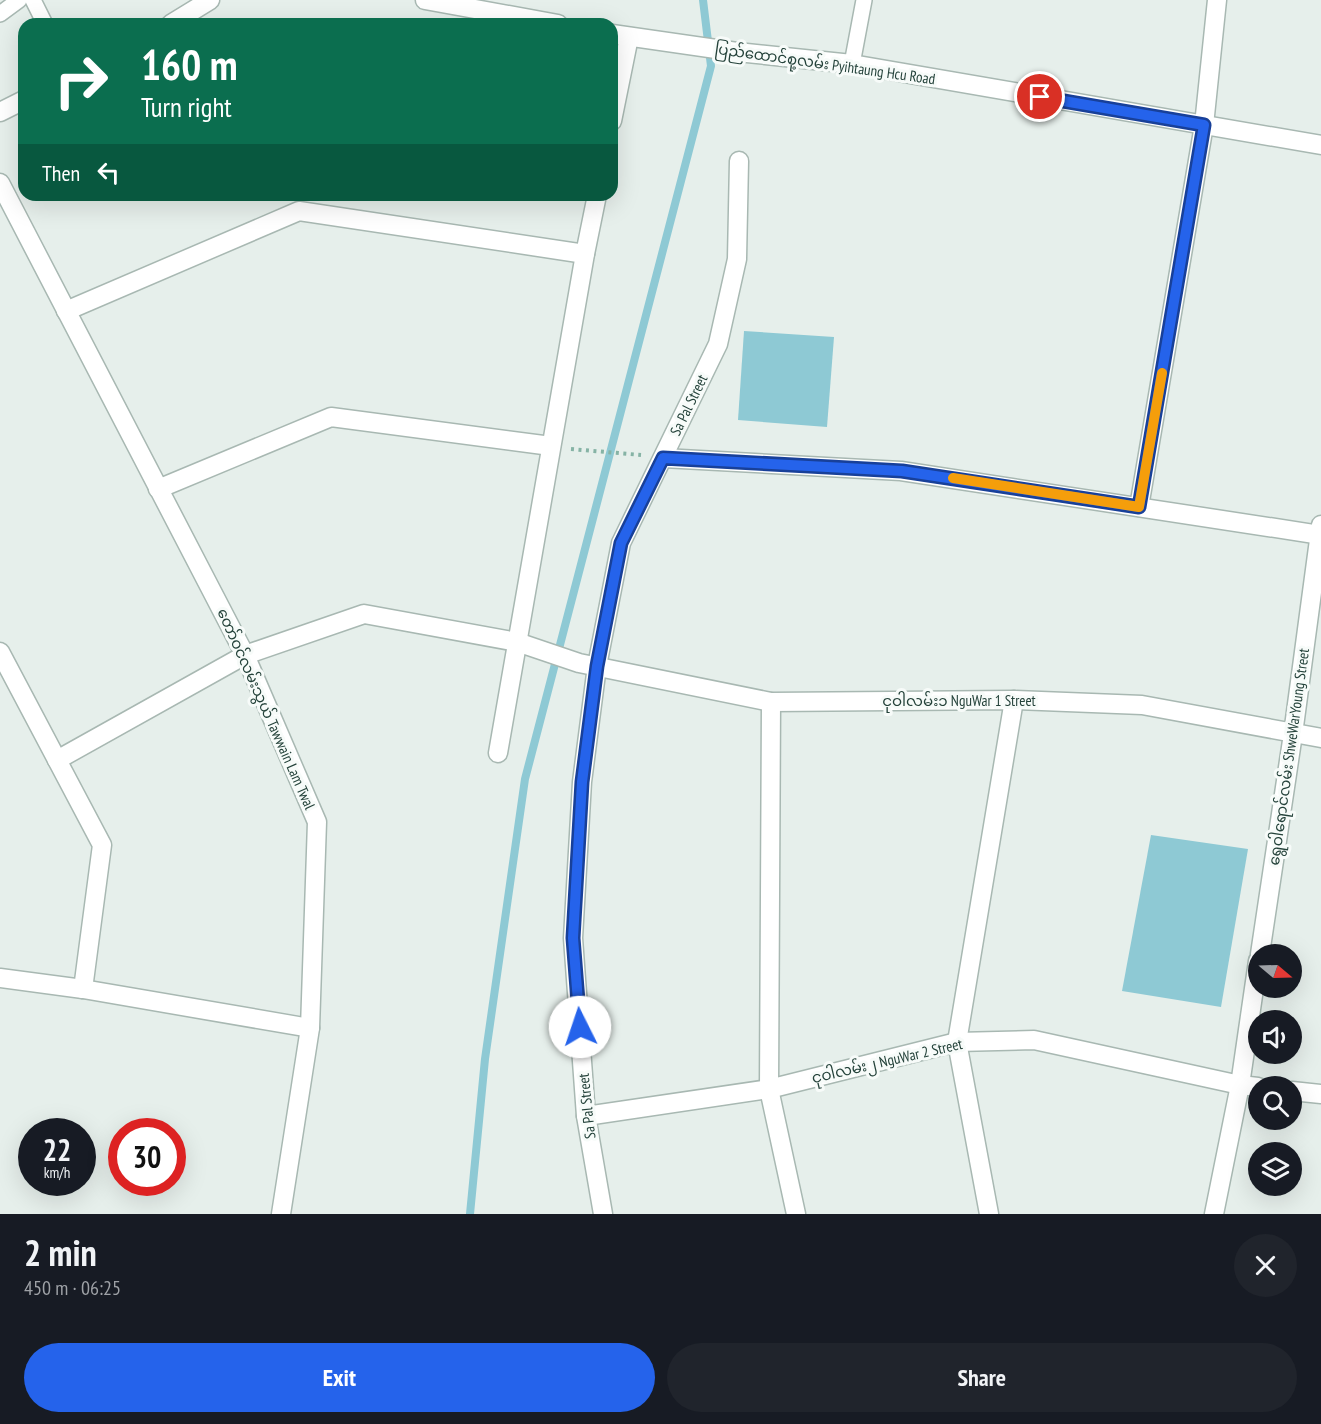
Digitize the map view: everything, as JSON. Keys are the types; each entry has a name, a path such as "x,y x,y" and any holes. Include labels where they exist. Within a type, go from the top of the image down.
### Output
{"street":[{"path":"181,18 210,0"},
{"path":"425,0 525,18"},
{"path":"1139,507 1204,125 1217,0"},
{"path":"618,64 621,35"},
{"name":"ပြည်ထောင်စု့လမ်း Pyihtaung Hcu Road","path":"621,35 737,52 852,64 1321,145"},
{"path":"0,112 18,103"},
{"name":"Sa Pal Street","path":"603,1214 586,1116 573,938 588,665 621,543 718,344 737,259 739,161"},
{"name":"တော်ဝင်လမ်းသွယ် Tawwain Lam Twal","path":"0,183 244,655 316,822 310,1028 281,1214"},
{"path":"498,753 596,201"},
{"path":"66,311 299,211 585,254"},
{"path":"158,489 331,417 551,446"},
{"path":"663,458 902,471 1139,507 1320,531"},
{"name":"ရွေဝါရောင်လမ်း ShweWarYoung Street","path":"1262,944 1320,531"},
{"name":"ငုဝါလမ်း၁ NguWar 1 Street","path":"57,760 244,655 364,614 517,642 588,665 771,702 1014,700 1142,705 1321,738"},
{"path":"0,652 102,845 83,989"},
{"path":"989,1214 957,1042 1014,700"},
{"path":"771,702 769,1089 796,1214"},
{"path":"0,978 83,989 310,1028"},
{"path":"1214,1214 1240,1084 1253,998"},
{"name":"ငုဝါလမ်း၂ NguWar 2 Street","path":"586,1116 769,1089 957,1042 1034,1040 1248,1085"},
{"path":"1302,1092 1321,1095"}],"lane":[{"path":"0,14 19,0"},
{"path":"33,0 42,18"},
{"path":"852,64 860,4"}],"path":[{"path":"583,450 629,454"}],"water":[{"path":"744,331 834,337 827,427 738,420"},
{"path":"1151,835 1248,849 1221,1007 1122,991"}],"waterway":[{"path":"470,1214 485,1059 525,779 711,66 703,0"}],"slow traffic":[{"path":"953,478 1139,507 1162,373"}],"route":[{"path":"580,1027 573,938 582,782 597,666 621,543 663,458 902,471 1139,507 1204,125 1040,97"}]}
